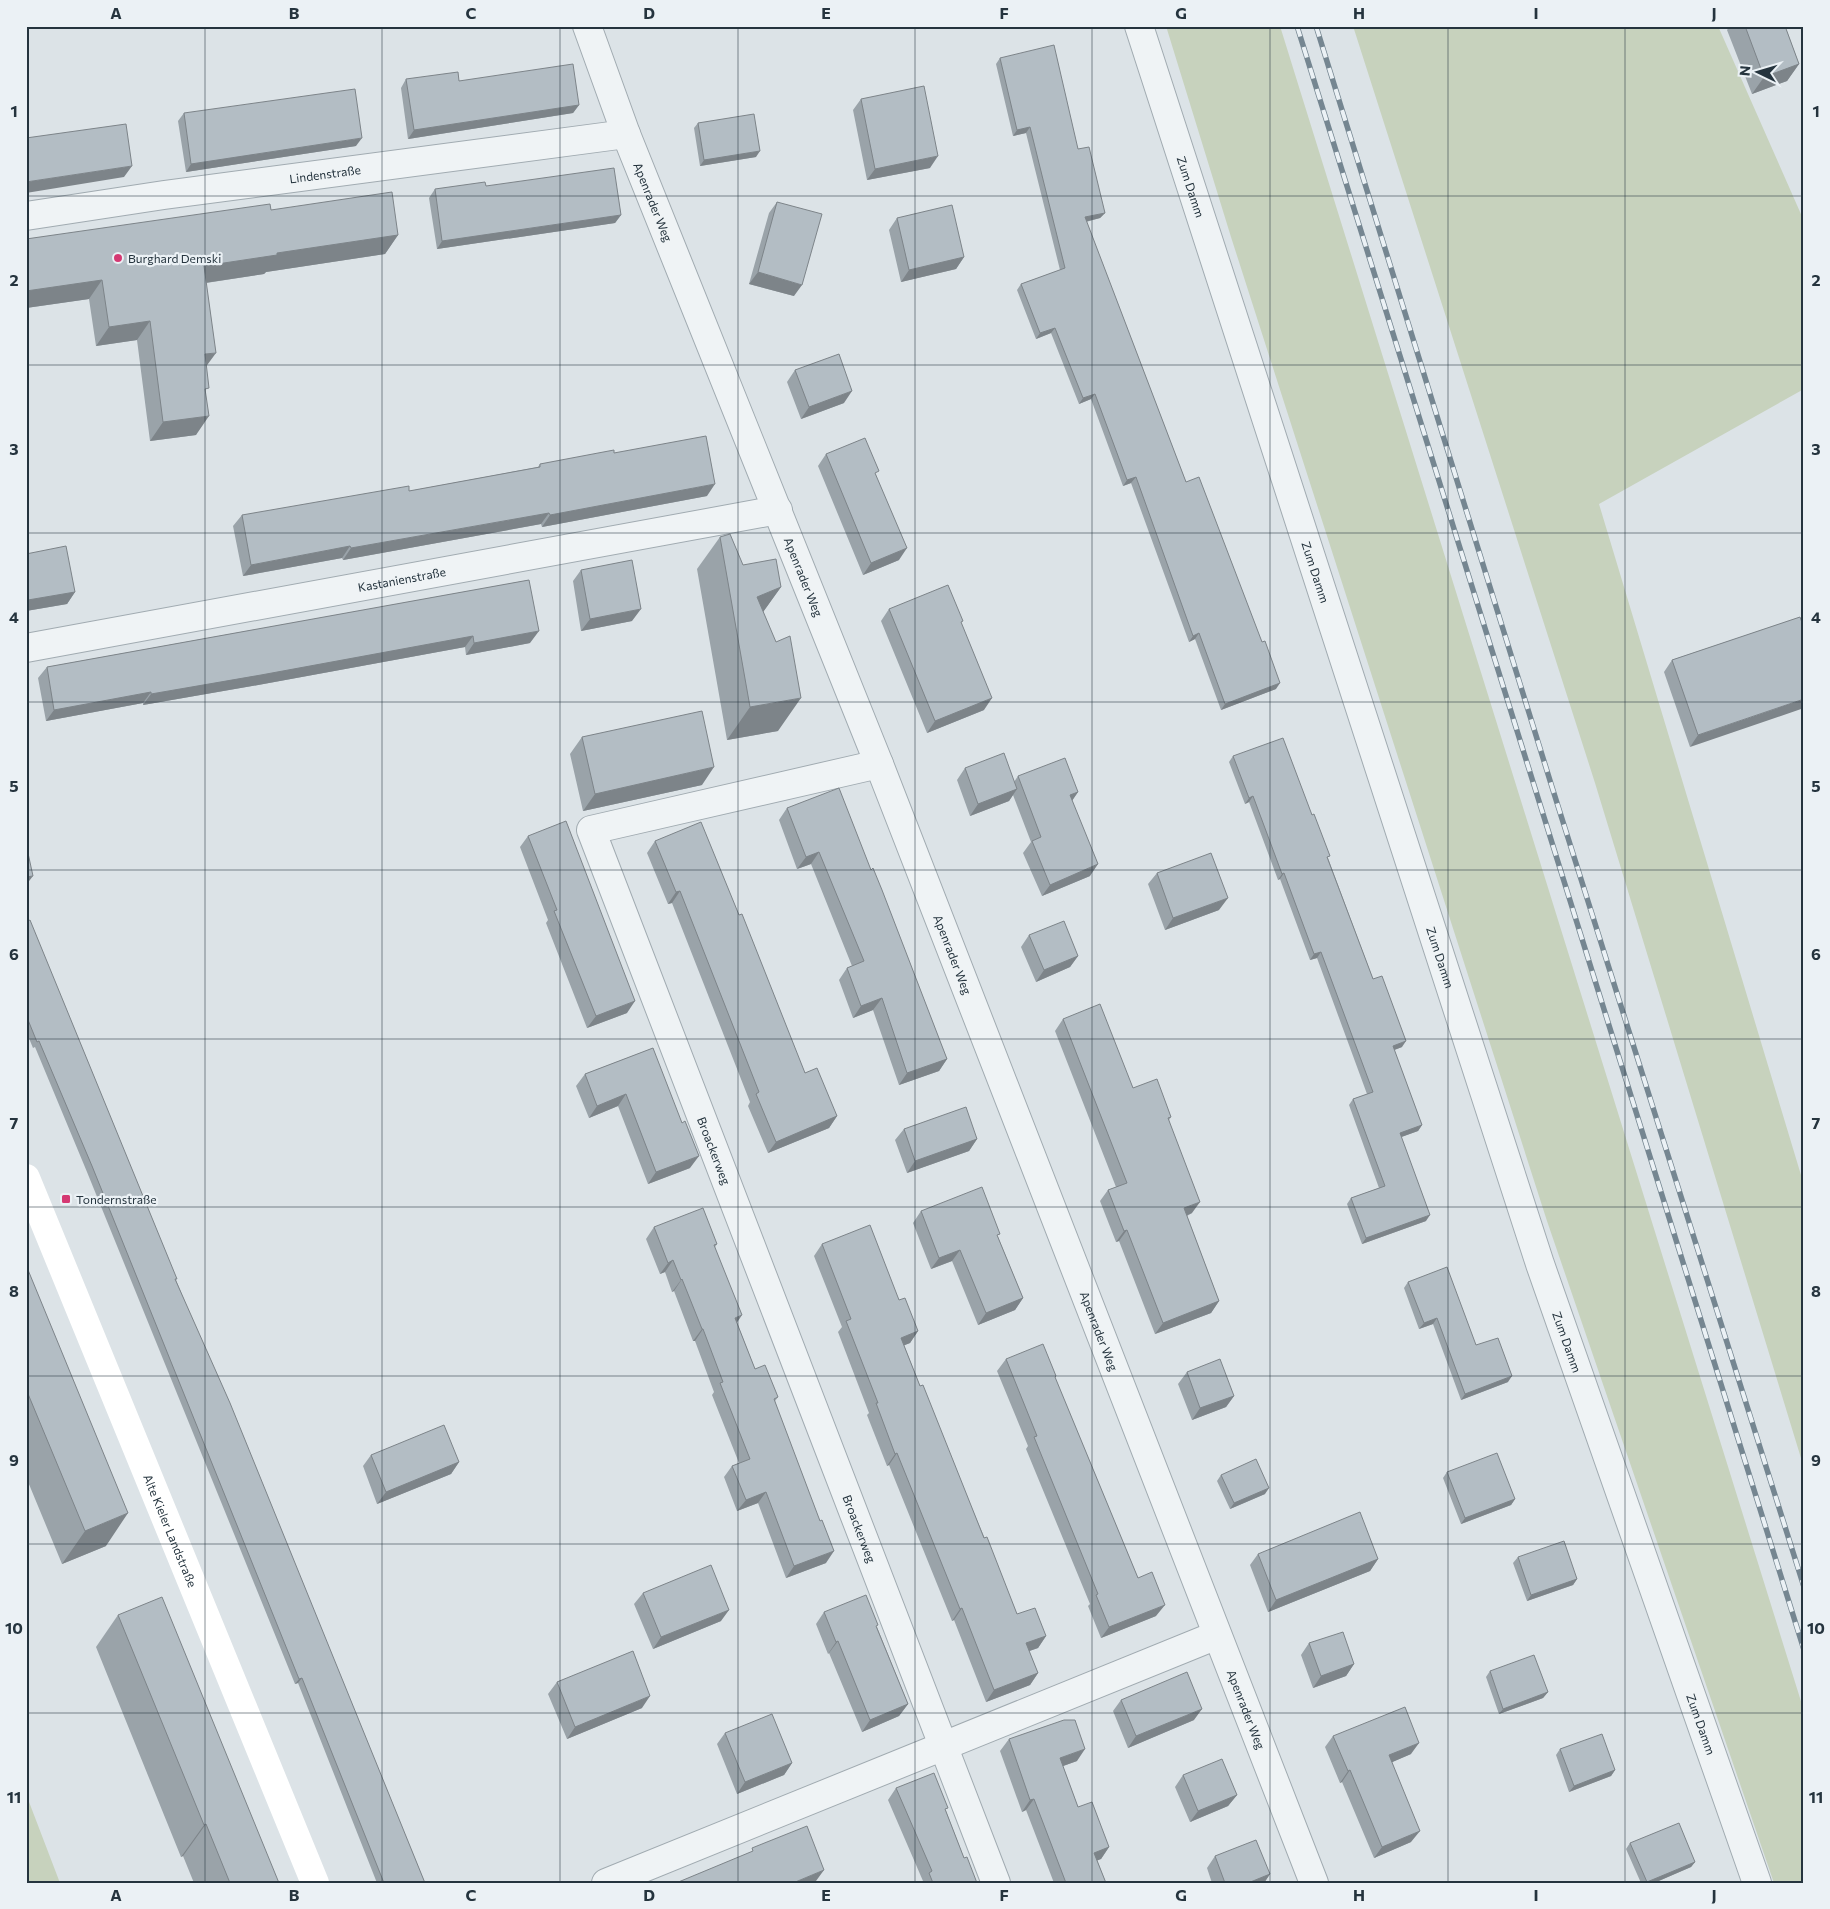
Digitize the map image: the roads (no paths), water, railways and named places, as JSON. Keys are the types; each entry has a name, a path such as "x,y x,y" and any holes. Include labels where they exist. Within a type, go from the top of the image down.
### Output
{"street":[{"name":"Apenrader Weg","path":"587,26 626,134 879,764 1314,1883"},
{"name":"Zum Damm","path":"1139,26 1540,1264 1757,1883"},
{"name":"Lindenstraße","path":"26,216 174,194 626,134"},
{"name":"Kastanienstraße","path":"26,648 778,510"},
{"name":"Broackerweg","path":"879,764 591,830 743,1228 945,1746 996,1883"},
{"name":"Alte Kieler Landstraße","path":"26,1178 315,1883"},
{"path":"606,1883 1217,1635"}],"railway":[{"path":"1297,26 1804,1650"},
{"path":"1316,26 1552,787 1804,1587"}],"place":[{"name":"Burghard Demski","path":"118,258"},
{"name":"Tondernstraße","path":"66,1199"}]}
